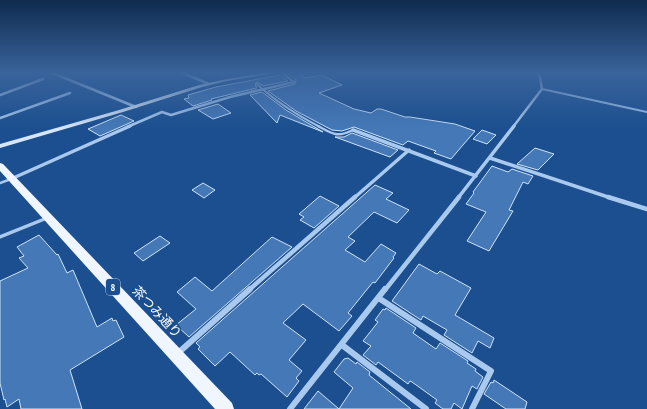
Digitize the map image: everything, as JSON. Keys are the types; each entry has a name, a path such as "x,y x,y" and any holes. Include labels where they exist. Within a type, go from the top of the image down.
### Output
{"main road":[{"name":"茶つみ通り","path":"0,166 5,181 48,217 62,234 226,409"}],"street":[{"path":"0,95 11,91"},
{"path":"97,91 136,107"},
{"path":"0,146 187,91"},
{"path":"5,181 162,112 171,115 256,91"},
{"path":"290,409 476,176 540,91"},
{"path":"0,118 70,93"},
{"path":"353,130 476,176"},
{"path":"176,355 409,150"},
{"path":"490,158 593,193 647,209"},
{"path":"380,298 491,371 472,409"},
{"path":"342,345 426,409"}],"lane":[{"path":"265,91 273,99 298,116 335,135 342,135 353,130"},
{"path":"556,91 647,112"},
{"path":"0,237 48,217"}],"building":[{"path":"202,91 244,91 211,99 212,100 193,106 184,99 189,98 188,95"},
{"path":"268,91 325,91 319,93 354,109 371,113 377,109 381,109 405,117 455,124 475,131 451,159 434,153 436,151 408,141 403,145 354,127 342,131 332,130 296,111"},
{"path":"262,92 286,110 323,132 280,115 277,123 250,95"},
{"path":"218,104 231,113 213,119 198,110"},
{"path":"121,115 134,121 100,136 88,129"},
{"path":"482,130 496,135 487,144 473,139"},
{"path":"352,133 398,150 390,157 335,137 344,137"},
{"path":"535,148 554,154 538,170 517,164"},
{"path":"492,166 508,172 512,169 533,176 528,184 523,182 509,210 513,211 489,251 467,241 486,212 466,204"},
{"path":"203,183 215,190 204,198 192,190"},
{"path":"375,185 393,193 386,199 409,210 397,223 374,212 348,237 355,241 345,250 365,262 381,244 396,253 393,257 394,258 375,283 373,282 348,313 352,316 339,331 303,304 283,323 306,340 289,360 302,371 296,378 299,381 287,397 261,374 259,375 257,373 255,375 230,352 215,366 198,349 200,347 196,343"},
{"path":"320,196 339,206 314,228 300,220 304,217 299,214"},
{"path":"39,235 57,255 58,254 67,273 73,270 97,327 112,318 113,321 116,320 124,337 70,370 82,409 21,409 19,399 7,407 5,399 4,400 0,383 0,281 28,268 19,258 24,256 17,247"},
{"path":"160,236 170,243 143,261 134,253"},
{"path":"272,237 292,247 189,337 176,325 196,309 177,292 195,277 212,291"},
{"path":"419,264 437,274 440,271 471,288 455,315 494,338 490,348 478,341 472,353 444,335 447,330 423,316 421,320 392,301"},
{"path":"386,308 416,328 413,333 436,349 440,343 468,361 467,363 476,369 475,371 483,377 477,389 472,386 462,409 454,403 451,409 443,409 435,403 437,400 412,382 410,381 408,384 378,362 376,365 363,355 371,346 363,341 378,322 375,320 383,309 385,310"},
{"path":"348,358 356,364 357,362 370,372 369,375 411,409 339,409 353,388 334,372 344,359"},
{"path":"494,380 527,402 525,409 506,409 484,394 491,382 493,383"},
{"path":"318,391 339,409 304,409"}]}
